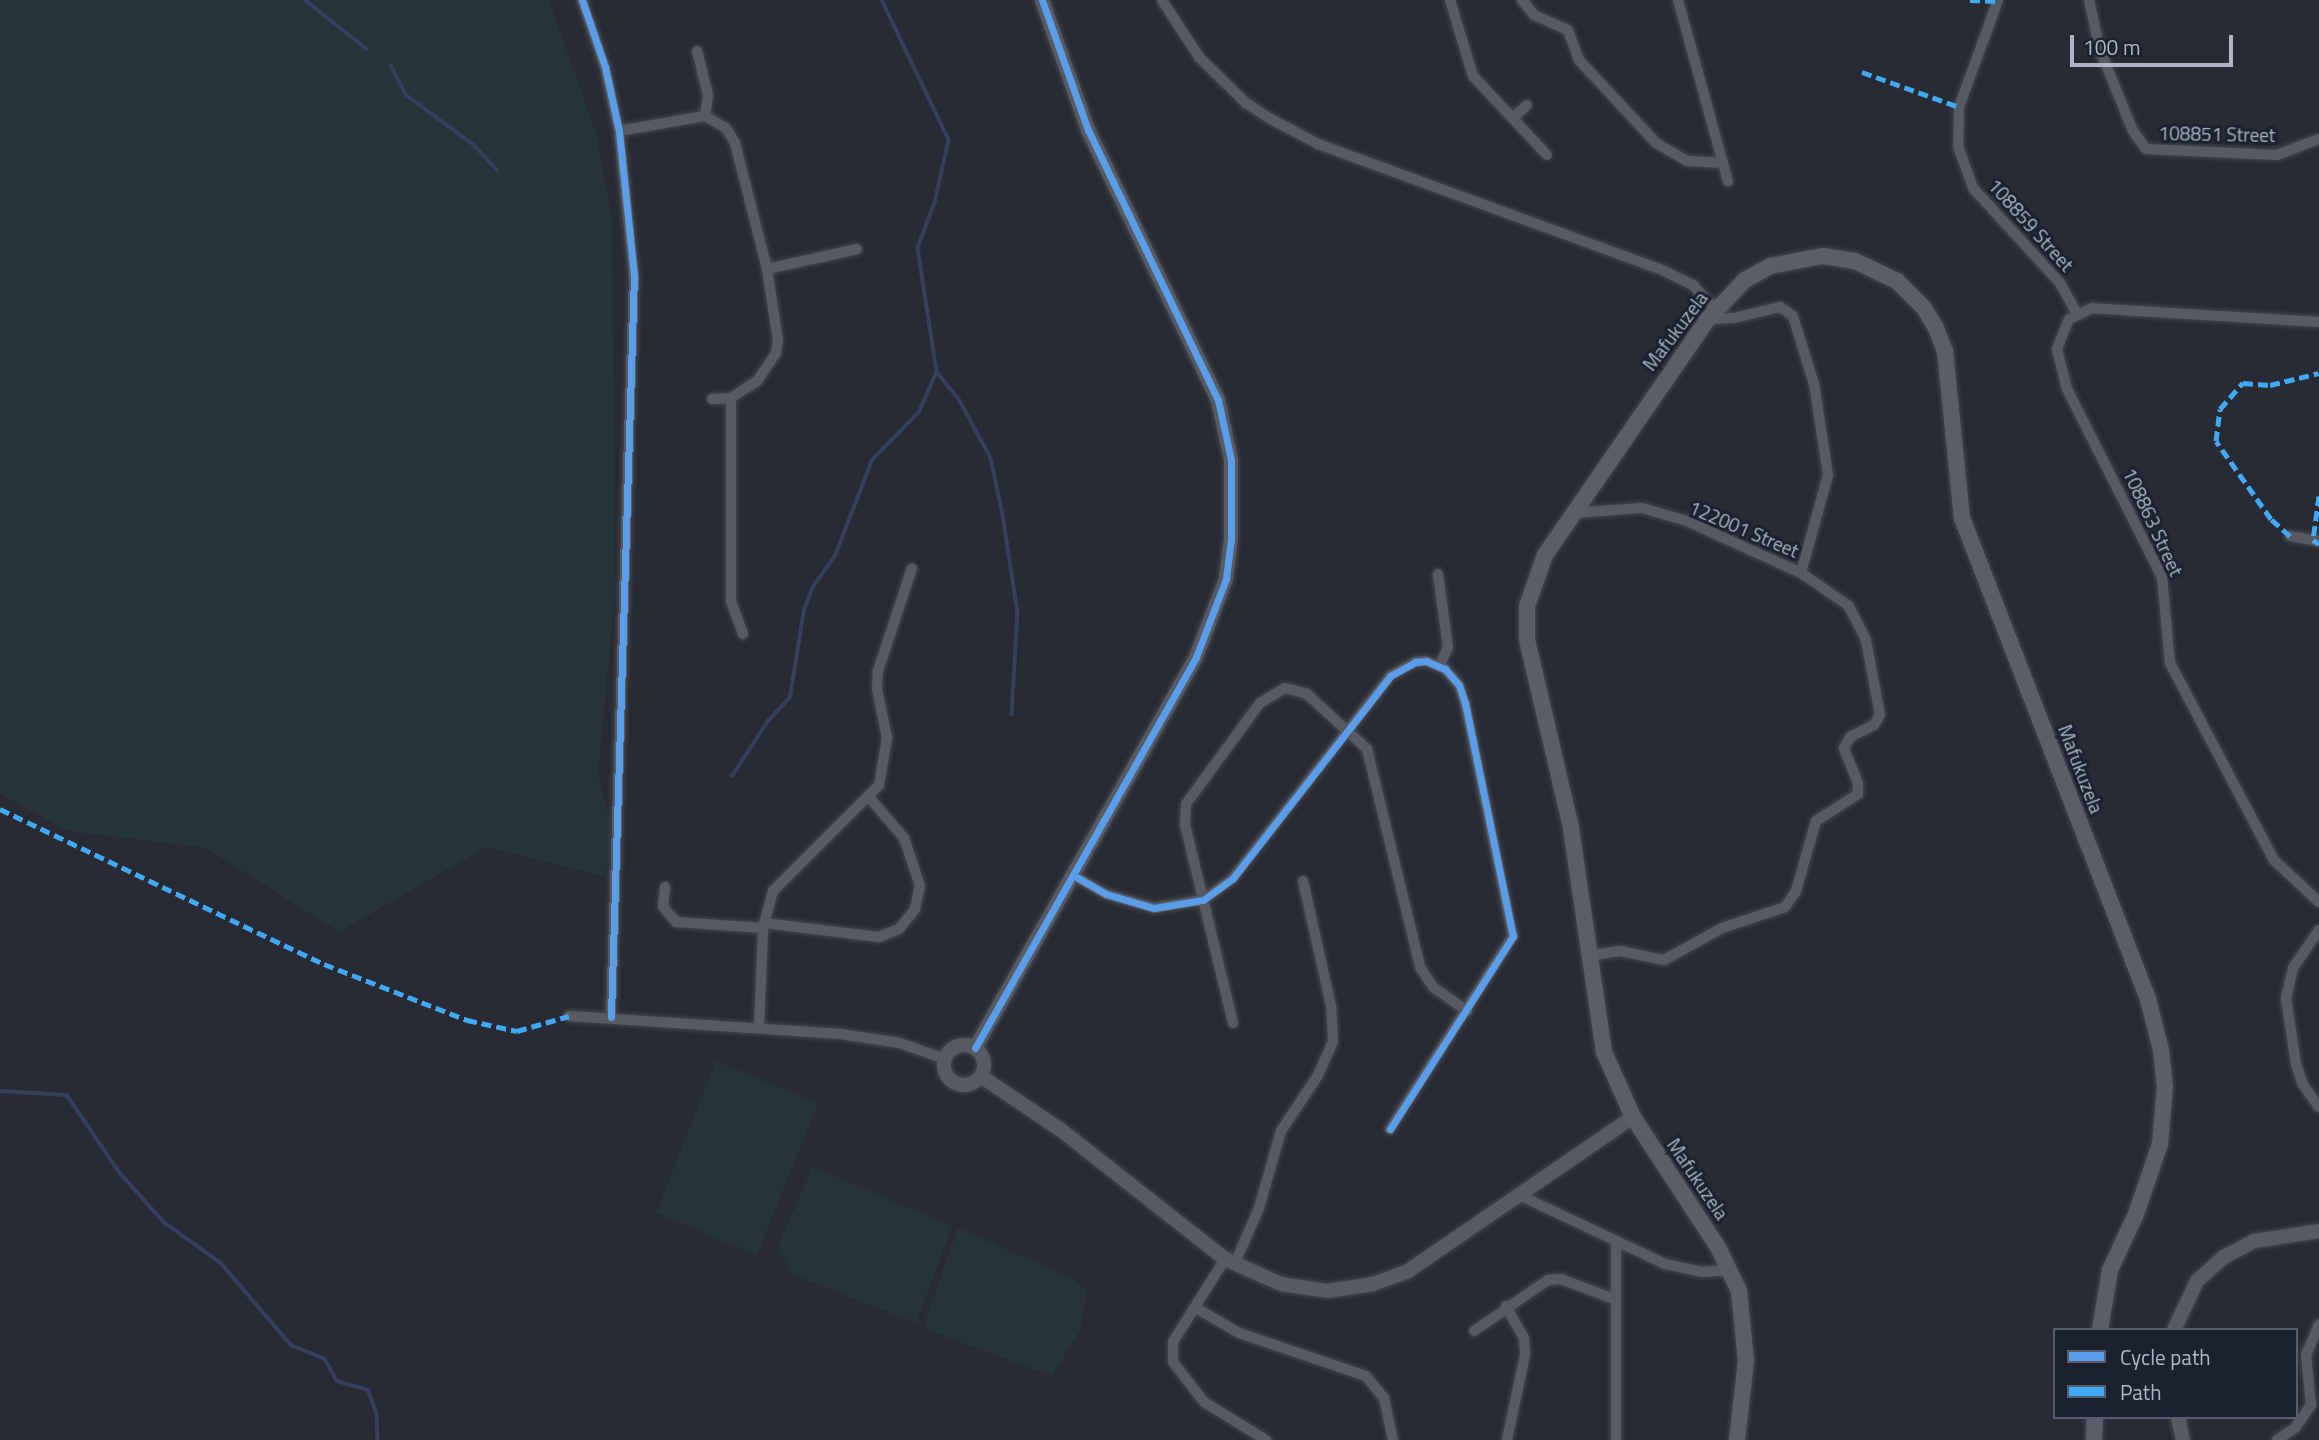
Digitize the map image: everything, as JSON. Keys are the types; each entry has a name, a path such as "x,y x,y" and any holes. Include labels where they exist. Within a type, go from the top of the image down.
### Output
{"main road":[{"name":"Mafukuzela","path":"1737,1440 1745,1332 1731,1270 1633,1116 1604,1052 1570,822 1527,639 1527,606 1534,579 1573,513 1712,314 1745,280 1770,266 1823,256 1854,261 1884,273 1924,308 1945,351 1962,518 2148,999 2161,1049 2165,1086 2160,1144 2136,1214 2110,1270 2100,1328"},
{"path":"2094,1440 2095,1419"}],"street":[{"path":"582,0 605,67 619,131 634,275 611,1017"},
{"path":"975,1048 1073,876 1210,625 1226,579 1234,492 1224,426 1209,375 1088,130 1042,0"},
{"path":"1161,0 1199,57 1246,103 1271,118 1318,144 1660,269 1693,285 1712,314"},
{"path":"1450,0 1473,76 1546,155"},
{"path":"1522,0 1534,15 1568,30 1580,60 1656,143 1680,159 1723,163"},
{"path":"1678,0 1728,180"},
{"name":"108859 Street","path":"1998,0 1959,107 1958,146 1973,188 2060,283 2076,313"},
{"name":"108851 Street","path":"2089,0 2100,50 2133,131 2147,149 2277,155 2319,139"},
{"path":"697,51 708,95 705,116"},
{"path":"1513,118 1527,105"},
{"path":"619,131 705,116 726,128 735,143 779,325 776,353 757,380 731,398 712,399"},
{"path":"767,269 857,249"},
{"name":"122001 Street","path":"1573,513 1642,508 1687,522 1801,573 1828,475 1814,384 1793,317 1780,307 1734,318 1712,314"},
{"path":"2076,313 2092,308 2319,322"},
{"name":"108863 Street","path":"2076,313 2059,338 2061,372 2162,577 2170,663 2274,860 2319,902"},
{"path":"731,398 731,601 743,634"},
{"path":"2290,536 2319,541"},
{"path":"759,1028 764,925 779,883 870,798 879,785 887,738 877,689 878,671 912,568"},
{"path":"1588,956 1620,951 1664,960 1722,928 1785,907 1796,891 1816,821 1858,794 1858,783 1844,748 1880,715 1866,640 1849,607 1801,573"},
{"path":"1438,574 1448,647 1440,666"},
{"path":"1073,876 1106,894 1154,908 1203,900 1233,878 1396,670 1415,662 1440,666 1459,685 1465,703 1513,924 1507,950 1390,1129"},
{"path":"1233,1023 1185,825 1186,804 1260,702 1277,690 1300,690 1361,739 1371,764 1420,967 1433,987 1467,1011"},
{"path":"665,887 663,907 676,922 764,925 879,937 899,929 915,909 920,886 904,838 870,798"},
{"path":"1266,1440 1204,1402 1173,1362 1173,1342 1230,1261 1259,1208 1281,1131 1318,1075 1333,1041 1331,1006 1303,881"},
{"path":"2319,930 2293,968 2286,998 2296,1064 2302,1083 2319,1107"},
{"path":"569,1016 759,1028 900,1043 945,1059"},
{"path":"954,1048 975,1048 984,1058 982,1077 973,1084 956,1084 945,1071 945,1059 954,1048"},
{"path":"982,1077 1061,1130 1230,1261 1281,1284 1306,1289 1373,1284 1408,1271 1633,1116"},
{"path":"1519,1195 1616,1242 1683,1269 1731,1270"},
{"path":"2175,1328 2197,1280 2224,1256 2254,1241 2319,1231"},
{"path":"1616,1242 1616,1440"},
{"path":"1474,1331 1506,1306 1548,1280 1561,1279 1614,1299"},
{"path":"1506,1306 1524,1339 1525,1355 1507,1440"},
{"path":"1196,1308 1239,1333 1366,1376 1384,1398 1393,1440"},
{"path":"2277,1440 2296,1427 2311,1405 2306,1354 2319,1325"},
{"path":"2178,1419 2183,1440"}],"shaded area":[{"path":"0,0 549,0 596,133 612,219 615,592 598,774 612,831 605,877 486,847 339,932 206,848 68,831 0,794"},
{"path":"716,1061 818,1103 757,1255 656,1213"},
{"path":"813,1166 952,1227 916,1323 791,1274 778,1246"},
{"path":"958,1228 1075,1280 1087,1291 1080,1331 1052,1376 928,1330 925,1322"}],"waterway":[{"path":"305,0 367,49"},
{"path":"882,0 949,140 935,203 918,248 937,372 959,399 991,458 1003,515 1018,613 1012,714"},
{"path":"391,65 406,95 474,145 497,170"},
{"path":"732,776 768,721 790,697 804,610 813,587 835,556 872,460 919,412 936,373"},
{"path":"0,1091 67,1095 120,1173 165,1223 221,1263 291,1345 325,1359 337,1381 368,1390 377,1413 378,1440"}],"marked path":[{"path":"1970,0 1998,1"},
{"path":"1862,72 1959,107"},
{"path":"2290,536 2271,519 2216,441 2220,409 2243,383 2270,385 2319,373"},
{"path":"2319,496 2313,540 2319,544"},
{"path":"0,809 324,964 467,1020 517,1031 569,1016"}],"cycle path":[{"path":"582,0 605,67 619,131 634,275 611,1017"},
{"path":"975,1048 1196,657 1226,579 1231,541 1231,460 1218,400 1088,130 1042,0"},
{"path":"1073,875 1106,894 1154,908 1203,900 1233,878 1390,676 1415,662 1426,661 1445,669 1459,685 1465,703 1513,936 1390,1129"}]}
